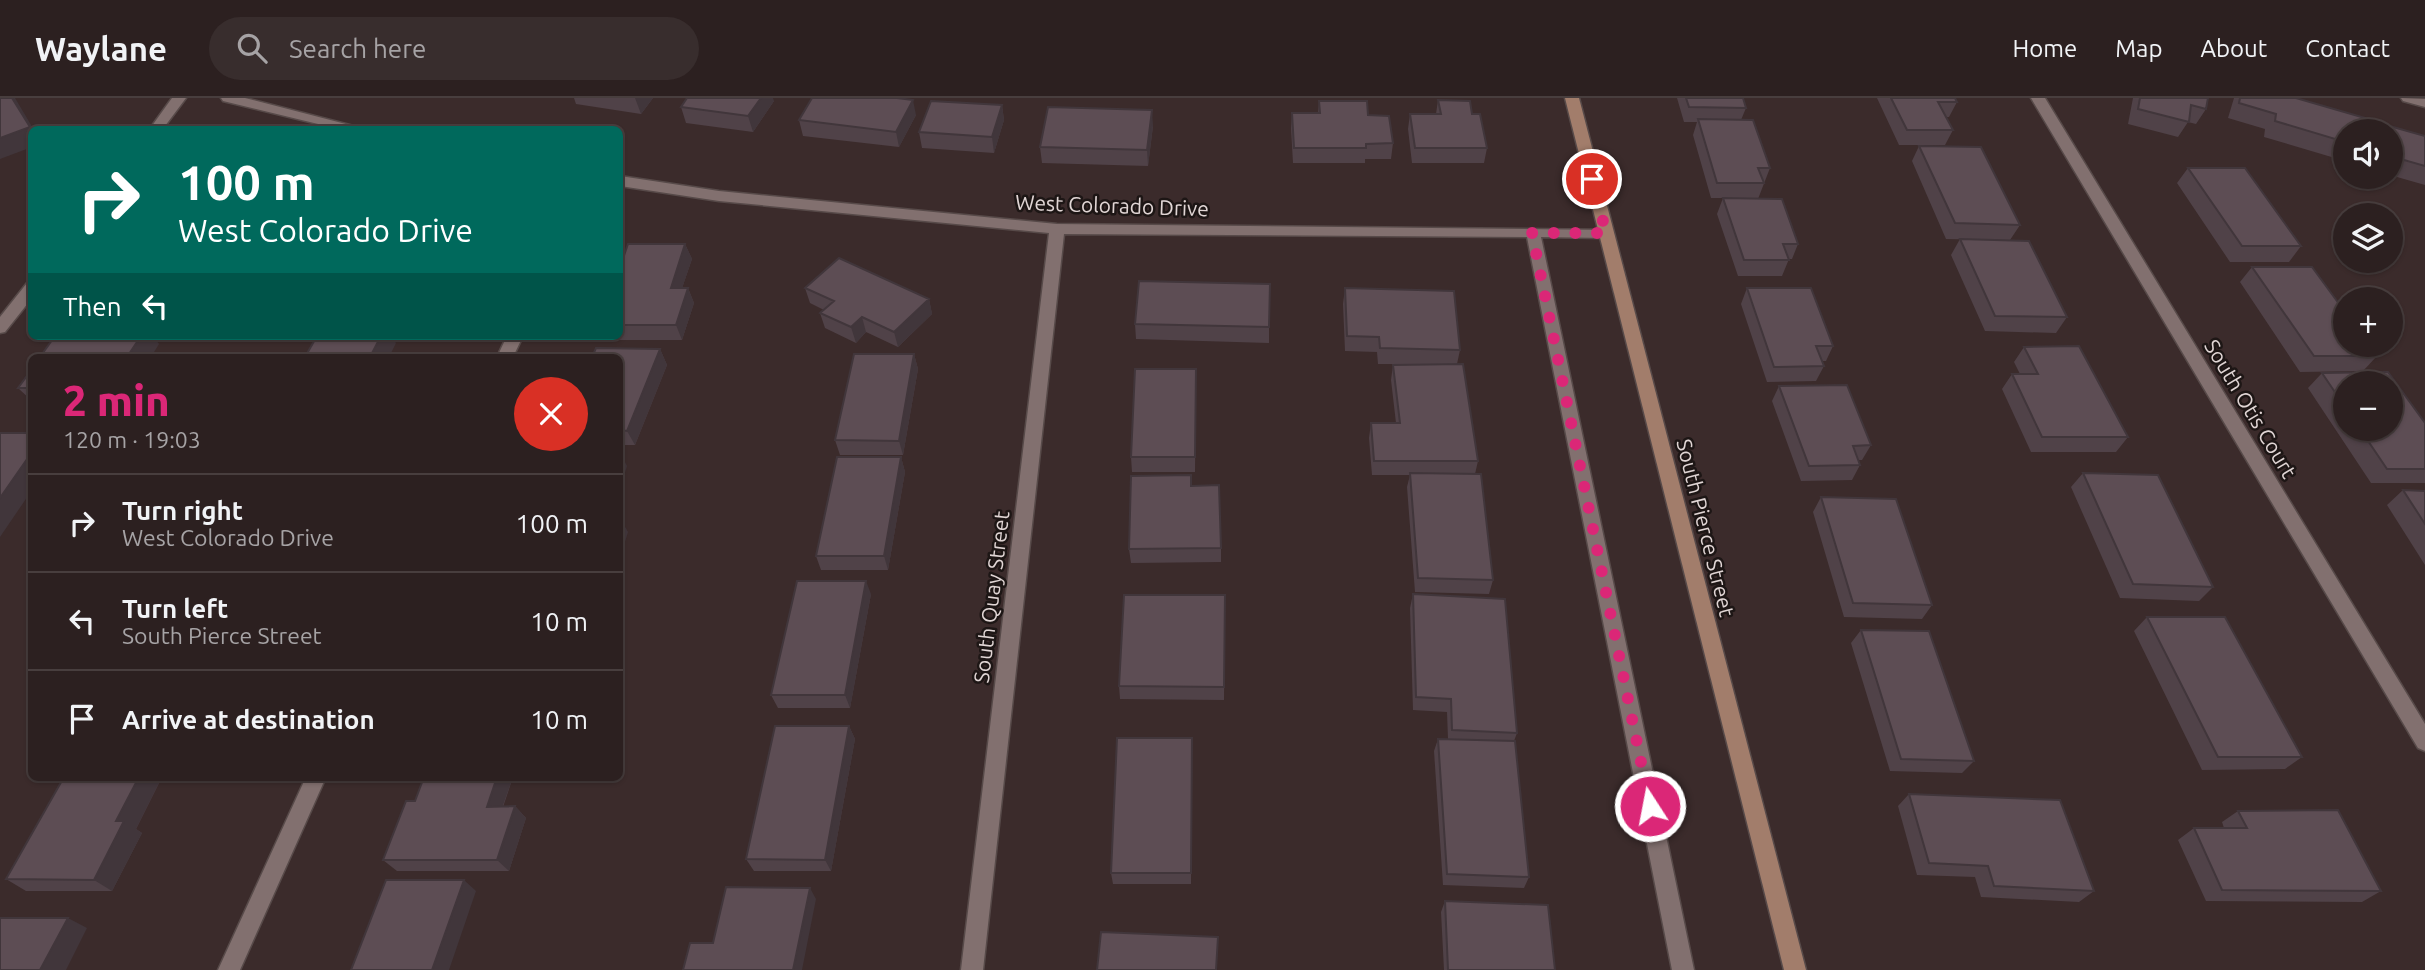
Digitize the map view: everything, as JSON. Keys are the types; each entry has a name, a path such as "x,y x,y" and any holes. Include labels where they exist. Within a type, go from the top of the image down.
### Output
{"street":[{"path":"158,126 179,98"},
{"path":"228,98 346,126"},
{"name":"South Pierce Street","path":"1572,98 1795,970"},
{"name":"South Otis Court","path":"2038,98 2425,743"},
{"path":"2408,98 2425,103"},
{"name":"West Colorado Drive","path":"623,181 719,196 1057,229 1606,233"},
{"name":"South Quay Street","path":"972,970 1057,229"},
{"path":"1532,233 1683,970"},
{"path":"0,328 28,292"},
{"path":"229,970 314,781"}],"building":[{"path":"0,98 12,98 29,126 0,138"},
{"path":"687,98 761,98 748,116 681,107"},
{"path":"812,98 913,100 896,132 799,120"},
{"path":"1686,98 1743,98 1746,108 1689,107"},
{"path":"1891,98 1955,98 1957,102 1938,102 1953,130 1907,130"},
{"path":"2140,98 2208,98 2206,109 2191,105 2189,122 2138,109"},
{"path":"2240,98 2296,98 2365,118 2333,119 2333,138 2275,121 2276,114 2239,103"},
{"path":"1438,100 1470,101 1472,114 1480,114 1487,148 1415,148 1410,114 1441,114"},
{"path":"931,101 1002,105 992,137 919,132"},
{"path":"1319,101 1367,101 1368,115 1389,116 1393,143 1366,144 1366,148 1294,148 1292,113 1320,113"},
{"path":"1048,107 1152,110 1147,150 1040,147"},
{"path":"1698,119 1753,120 1770,168 1758,168 1764,183 1717,183"},
{"path":"2403,130 2425,136 2425,166 2403,160"},
{"path":"1919,146 1981,147 2020,225 1955,223"},
{"path":"2188,168 2245,168 2301,246 2242,246"},
{"path":"1723,198 1782,199 1798,244 1783,244 1789,260 1744,260"},
{"path":"1960,239 2029,241 2067,317 1995,316"},
{"path":"628,244 685,244 671,288 688,288 676,325 623,325 623,258"},
{"path":"839,258 929,299 894,332 862,317 851,327 820,313 834,301 805,288"},
{"path":"2252,267 2312,267 2333,296 2333,356 2314,356"},
{"path":"1139,281 1270,284 1269,327 1135,324"},
{"path":"1345,288 1454,291 1460,350 1380,348 1379,337 1347,336"},
{"path":"1747,288 1811,288 1833,346 1816,346 1824,366 1774,367"},
{"path":"52,340 138,340 129,354 42,354"},
{"path":"315,340 379,340 372,354 307,354"},
{"path":"2079,346 2128,437 2042,437 2012,374 2038,374 2024,347"},
{"path":"596,348 660,349 627,431 623,430 623,354 593,354"},
{"path":"854,354 914,354 899,441 835,440"},
{"path":"1463,364 1478,461 1374,461 1371,423 1400,423 1393,365"},
{"path":"1135,369 1196,369 1195,457 1131,457"},
{"path":"2322,373 2333,373 2333,389"},
{"path":"28,374 28,388 18,388"},
{"path":"1847,385 1871,445 1853,446 1860,465 1809,466 1779,386"},
{"path":"2403,393 2425,423 2425,469 2387,469 2368,441 2403,441"},
{"path":"0,433 28,433 28,458 0,498"},
{"path":"837,457 901,457 884,556 816,556"},
{"path":"1410,473 1481,474 1493,580 1418,578"},
{"path":"2083,473 2158,475 2213,587 2133,584"},
{"path":"1191,475 1191,486 1219,485 1221,548 1129,549 1131,476"},
{"path":"2403,490 2425,491 2425,524"},
{"path":"1821,497 1896,499 1932,605 1853,603"},
{"path":"797,581 866,581 845,695 771,695"},
{"path":"1413,594 1505,599 1517,733 1452,730 1451,699 1416,697"},
{"path":"1124,595 1225,595 1224,687 1119,686"},
{"path":"2147,617 2225,617 2302,757 2218,757"},
{"path":"1861,630 1929,631 1974,761 1901,759"},
{"path":"775,726 849,726 825,860 746,859"},
{"path":"1117,738 1192,738 1191,873 1111,873"},
{"path":"1438,739 1515,741 1529,877 1447,874"},
{"path":"62,781 137,781 116,821 124,821 94,880 6,879"},
{"path":"422,781 496,781 487,807 515,806 497,860 383,860 406,801 415,801"},
{"path":"1909,794 2060,800 2094,891 1994,886 1988,866 1929,863"},
{"path":"2338,810 2381,891 2222,890 2194,828 2247,828 2238,811"},
{"path":"386,880 464,880 432,970 351,970"},
{"path":"726,887 810,888 793,970 683,970 690,943 713,943"},
{"path":"1445,901 1548,905 1555,970 1448,970"},
{"path":"0,918 68,918 40,970 0,970"},
{"path":"1101,932 1218,937 1216,970 1097,970"}],"route":[{"path":"1592,179 1606,233 1532,233 1650,806"}]}
